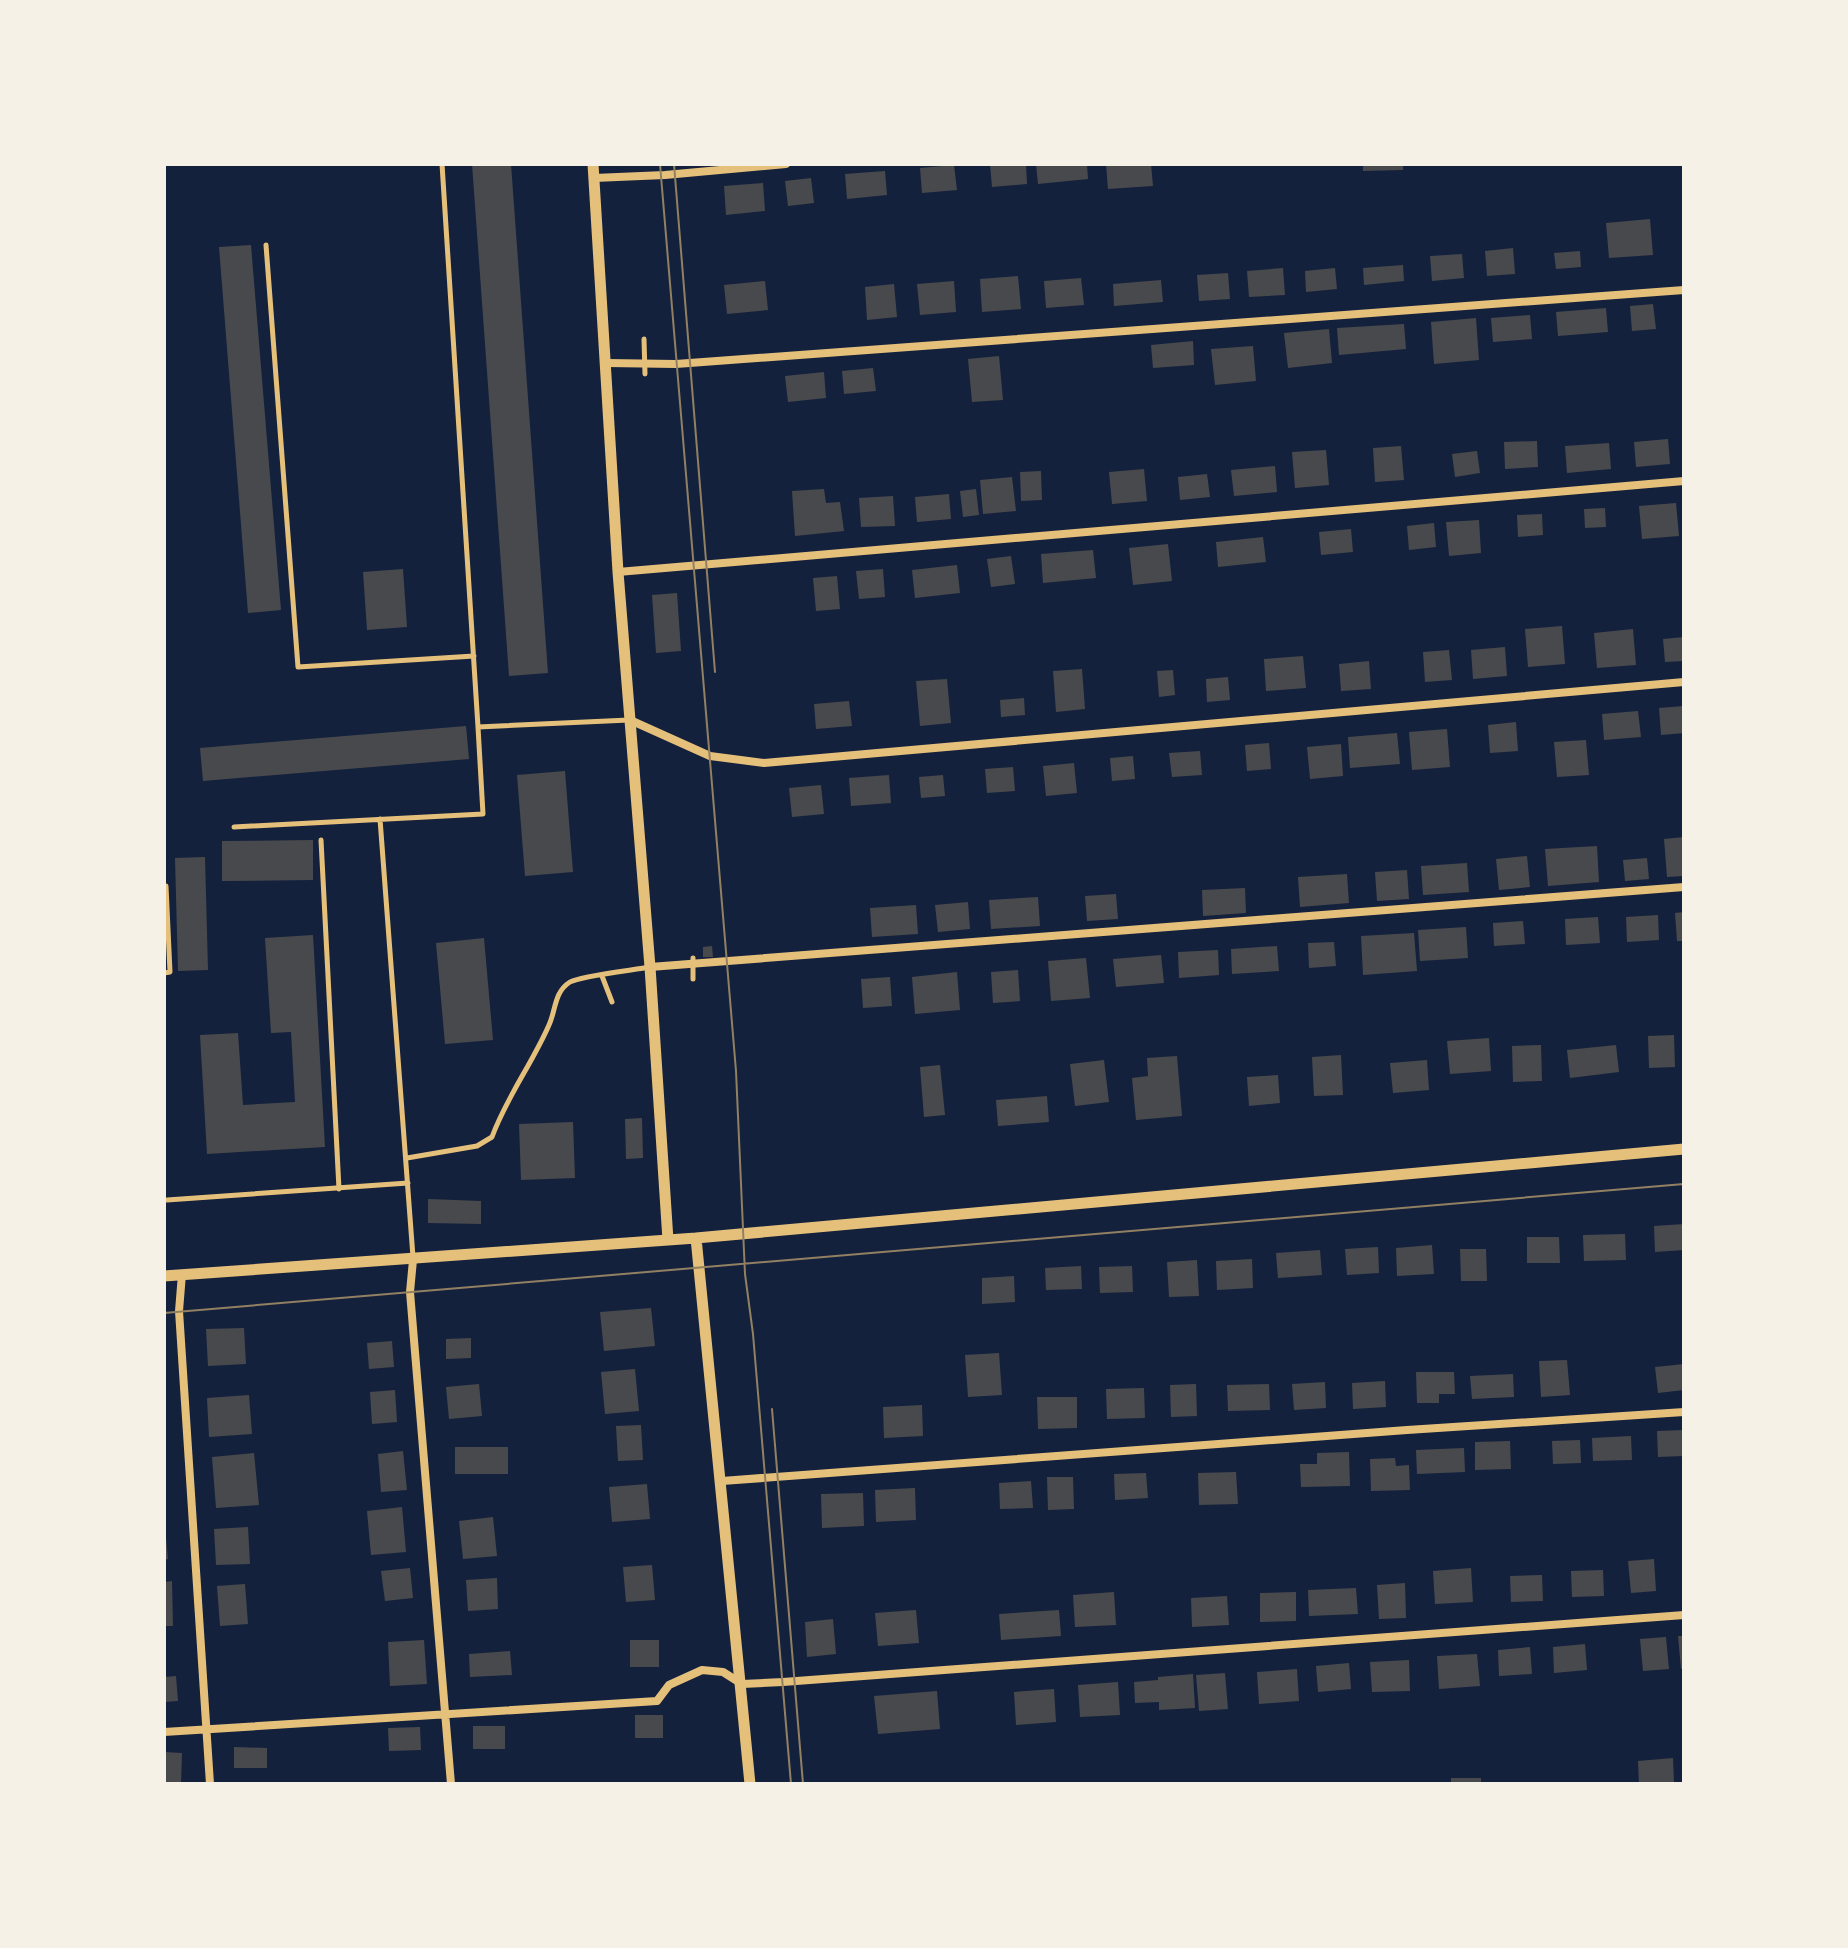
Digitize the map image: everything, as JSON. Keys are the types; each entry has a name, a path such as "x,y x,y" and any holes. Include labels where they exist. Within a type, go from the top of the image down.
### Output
{"street":[{"path":"593,164 618,572 650,967 668,1240"},
{"path":"594,178 786,164"},
{"path":"607,363 706,362 1684,290"},
{"path":"618,572 1684,481"},
{"path":"630,720 710,756 764,763 1684,682"},
{"path":"650,967 693,961 1684,887"},
{"path":"164,1276 696,1238 1684,1149"},
{"path":"696,1238 750,1784"},
{"path":"413,1260 410,1292 451,1784"},
{"path":"182,1274 179,1311 210,1784"},
{"path":"722,1481 1684,1412"},
{"path":"164,1732 657,1701 669,1685 702,1670 723,1672 742,1684 1684,1615"}],"lane":[{"path":"234,827 483,814 442,164"},
{"path":"266,245 298,667 474,656"},
{"path":"644,339 645,374"},
{"path":"478,727 630,720"},
{"path":"380,819 413,1260"},
{"path":"321,840 339,1189"},
{"path":"164,973 170,972 166,886"},
{"path":"693,961 693,979"},
{"path":"407,1158 477,1146 492,1137 500,1113 523,1078 550,1023 559,991 573,980 650,967"},
{"path":"602,976 612,1002"},
{"path":"167,1200 408,1183"}],"building":[{"path":"472,164 511,164 548,673 509,676"},
{"path":"990,164 1026,164 1027,184 992,187"},
{"path":"1036,164 1087,164 1088,179 1038,184"},
{"path":"1106,164 1151,164 1153,186 1108,189"},
{"path":"1363,164 1403,164 1403,170 1363,171"},
{"path":"954,165 957,190 922,193 920,168"},
{"path":"885,171 887,195 847,199 845,174"},
{"path":"811,178 814,203 788,206 785,181"},
{"path":"763,183 765,211 726,215 724,186"},
{"path":"1650,219 1653,255 1609,258 1606,223"},
{"path":"251,245 281,610 248,613 219,247"},
{"path":"1513,248 1515,274 1487,276 1485,251"},
{"path":"1580,251 1581,267 1556,269 1554,253"},
{"path":"1462,254 1464,278 1432,281 1430,256"},
{"path":"1403,265 1404,281 1364,285 1363,268"},
{"path":"1283,268 1285,295 1249,297 1247,271"},
{"path":"1335,268 1337,289 1306,292 1305,271"},
{"path":"1228,273 1230,299 1199,301 1197,275"},
{"path":"1018,276 1021,309 982,312 980,279"},
{"path":"1081,278 1084,305 1046,308 1044,281"},
{"path":"1161,280 1163,302 1114,306 1113,284"},
{"path":"765,281 768,310 727,314 724,285"},
{"path":"954,281 956,312 920,315 917,284"},
{"path":"894,284 897,317 867,320 865,287"},
{"path":"1653,304 1656,329 1632,331 1630,306"},
{"path":"1606,308 1608,332 1558,336 1556,312"},
{"path":"1530,315 1532,339 1493,342 1491,318"},
{"path":"1476,318 1479,360 1434,364 1431,322"},
{"path":"1404,324 1406,349 1339,355 1337,328"},
{"path":"1329,329 1332,363 1288,368 1284,333"},
{"path":"1193,341 1194,365 1153,368 1151,345"},
{"path":"1253,346 1256,381 1215,385 1211,349"},
{"path":"999,356 1003,400 972,402 968,359"},
{"path":"873,368 876,391 844,394 842,371"},
{"path":"824,372 826,398 788,402 785,376"},
{"path":"1668,439 1670,464 1636,467 1634,442"},
{"path":"1537,441 1538,467 1505,469 1504,442"},
{"path":"1609,443 1611,469 1567,473 1565,446"},
{"path":"1401,446 1404,480 1375,482 1373,448"},
{"path":"1326,450 1329,485 1295,488 1292,452"},
{"path":"1477,451 1480,473 1455,477 1452,454"},
{"path":"1275,466 1277,492 1234,496 1231,470"},
{"path":"1144,469 1147,501 1112,504 1109,472"},
{"path":"1041,471 1042,500 1021,501 1020,472"},
{"path":"1207,474 1210,497 1180,500 1178,477"},
{"path":"1012,477 1016,511 983,514 980,480"},
{"path":"824,489 826,503 840,502 844,531 795,536 792,491"},
{"path":"976,489 979,515 963,517 960,491"},
{"path":"949,494 951,519 917,522 915,497"},
{"path":"893,496 895,526 861,527 859,498"},
{"path":"1676,503 1679,536 1642,539 1639,506"},
{"path":"1605,508 1606,527 1585,528 1584,509"},
{"path":"1542,514 1543,535 1518,537 1517,515"},
{"path":"1479,520 1481,553 1449,556 1446,522"},
{"path":"1434,523 1436,547 1409,550 1407,526"},
{"path":"1351,529 1353,552 1321,555 1319,532"},
{"path":"1263,537 1266,562 1218,567 1216,542"},
{"path":"1168,544 1172,581 1133,585 1129,548"},
{"path":"1093,550 1096,578 1043,583 1041,554"},
{"path":"1011,556 1015,584 991,587 987,559"},
{"path":"957,565 960,593 915,598 912,570"},
{"path":"403,569 407,627 367,630 363,572"},
{"path":"883,569 885,597 859,599 856,571"},
{"path":"837,576 840,609 816,611 813,578"},
{"path":"677,593 681,651 656,653 652,595"},
{"path":"1562,626 1565,664 1528,667 1525,629"},
{"path":"1633,629 1636,665 1597,668 1594,633"},
{"path":"1684,637 1684,661 1665,662 1663,639"},
{"path":"1505,647 1507,676 1473,679 1471,650"},
{"path":"1449,650 1452,680 1425,682 1423,652"},
{"path":"1303,656 1306,688 1266,691 1264,659"},
{"path":"1369,661 1371,689 1341,691 1339,664"},
{"path":"1082,669 1085,709 1056,712 1053,671"},
{"path":"1173,670 1175,695 1159,697 1157,671"},
{"path":"1228,677 1230,700 1207,702 1206,679"},
{"path":"947,679 951,723 920,726 916,681"},
{"path":"1024,698 1025,715 1001,717 1000,700"},
{"path":"849,701 852,726 816,729 814,704"},
{"path":"1684,706 1684,733 1661,735 1659,708"},
{"path":"1638,711 1641,737 1604,740 1602,714"},
{"path":"1516,722 1518,751 1490,753 1488,725"},
{"path":"466,726 469,759 203,781 200,748"},
{"path":"1447,729 1450,767 1412,770 1409,732"},
{"path":"1397,733 1400,764 1350,768 1348,737"},
{"path":"1586,740 1589,775 1557,777 1554,742"},
{"path":"1269,743 1271,769 1247,771 1245,745"},
{"path":"1341,744 1343,776 1310,779 1307,747"},
{"path":"1200,751 1202,775 1172,777 1169,753"},
{"path":"1133,756 1135,779 1112,781 1110,758"},
{"path":"1074,763 1077,793 1046,796 1043,766"},
{"path":"1013,767 1015,791 987,793 985,769"},
{"path":"565,771 573,872 525,876 517,775"},
{"path":"889,775 891,803 851,806 849,778"},
{"path":"943,775 945,796 921,798 919,777"},
{"path":"821,785 824,814 792,817 789,788"},
{"path":"1684,837 1684,876 1667,877 1664,839"},
{"path":"313,840 313,880 222,881 222,841"},
{"path":"1597,846 1599,882 1548,886 1545,849"},
{"path":"1527,856 1530,887 1499,890 1496,859"},
{"path":"205,857 208,970 178,971 175,858"},
{"path":"1647,858 1649,879 1625,881 1623,860"},
{"path":"1467,863 1469,892 1423,895 1421,866"},
{"path":"1407,870 1409,899 1377,901 1375,872"},
{"path":"1347,874 1349,903 1300,907 1298,877"},
{"path":"1245,888 1246,913 1203,916 1202,890"},
{"path":"1116,894 1118,919 1087,921 1085,896"},
{"path":"1038,897 1040,926 991,929 989,900"},
{"path":"968,902 970,929 938,932 935,905"},
{"path":"916,905 918,934 872,937 870,908"},
{"path":"1684,912 1684,941 1677,941 1675,913"},
{"path":"1658,915 1659,940 1627,942 1626,917"},
{"path":"1598,917 1600,943 1566,945 1565,919"},
{"path":"1523,921 1525,944 1494,946 1493,923"},
{"path":"1466,927 1468,958 1420,961 1418,930"},
{"path":"1414,933 1417,971 1363,975 1361,936"},
{"path":"313,935 325,1147 207,1154 200,1035 238,1033 243,1105 295,1102 291,1032 271,1033 265,938"},
{"path":"484,938 493,1040 445,1044 436,943"},
{"path":"1334,942 1336,966 1309,968 1308,943"},
{"path":"712,946 713,957 703,957 703,947"},
{"path":"1277,946 1279,971 1232,974 1231,949"},
{"path":"1218,950 1219,975 1179,978 1178,952"},
{"path":"1161,955 1164,983 1116,987 1113,959"},
{"path":"1086,958 1090,998 1051,1001 1048,961"},
{"path":"1018,970 1020,1001 993,1003 991,972"},
{"path":"957,972 960,1010 915,1014 912,977"},
{"path":"890,977 892,1006 863,1008 861,979"},
{"path":"1674,1035 1675,1067 1649,1068 1648,1036"},
{"path":"1489,1038 1491,1071 1450,1074 1447,1041"},
{"path":"1541,1045 1542,1081 1513,1082 1512,1046"},
{"path":"1616,1045 1619,1072 1570,1078 1567,1050"},
{"path":"1341,1055 1343,1095 1314,1096 1312,1057"},
{"path":"1177,1056 1182,1116 1136,1120 1132,1078 1148,1076 1147,1058"},
{"path":"1104,1060 1109,1102 1075,1106 1070,1064"},
{"path":"1427,1060 1429,1090 1393,1093 1390,1063"},
{"path":"940,1065 945,1115 924,1117 920,1067"},
{"path":"1278,1075 1280,1103 1249,1106 1247,1077"},
{"path":"1047,1096 1049,1122 998,1126 996,1100"},
{"path":"642,1118 643,1158 626,1159 625,1119"},
{"path":"573,1122 575,1178 521,1180 519,1124"},
{"path":"428,1199 481,1201 481,1224 428,1223"},
{"path":"1684,1224 1684,1250 1655,1252 1654,1226"},
{"path":"1625,1234 1626,1260 1584,1261 1583,1235"},
{"path":"1527,1237 1559,1237 1560,1263 1527,1263"},
{"path":"1432,1245 1434,1274 1397,1276 1396,1248"},
{"path":"1378,1247 1379,1273 1347,1275 1345,1249"},
{"path":"1460,1249 1486,1249 1487,1281 1461,1281"},
{"path":"1320,1250 1322,1275 1278,1278 1276,1253"},
{"path":"1252,1259 1253,1288 1217,1290 1216,1261"},
{"path":"1197,1260 1199,1296 1169,1297 1167,1262"},
{"path":"1081,1266 1082,1289 1046,1290 1045,1268"},
{"path":"1132,1266 1133,1292 1100,1293 1099,1267"},
{"path":"1014,1276 1015,1302 982,1304 982,1278"},
{"path":"651,1308 655,1346 604,1351 600,1312"},
{"path":"244,1328 246,1364 208,1366 206,1329"},
{"path":"471,1338 471,1358 446,1359 446,1339"},
{"path":"392,1341 394,1367 369,1369 367,1343"},
{"path":"999,1353 1002,1395 968,1397 965,1355"},
{"path":"1567,1360 1570,1395 1541,1397 1539,1361"},
{"path":"1684,1364 1684,1390 1658,1393 1655,1367"},
{"path":"635,1369 639,1411 605,1414 601,1372"},
{"path":"1416,1372 1454,1372 1455,1394 1439,1394 1439,1403 1417,1403"},
{"path":"1513,1374 1514,1397 1472,1399 1470,1376"},
{"path":"1385,1381 1386,1407 1353,1409 1352,1383"},
{"path":"1325,1382 1326,1408 1294,1410 1292,1384"},
{"path":"479,1384 482,1416 449,1419 446,1387"},
{"path":"1196,1384 1197,1416 1171,1417 1170,1385"},
{"path":"1269,1384 1270,1410 1228,1411 1227,1385"},
{"path":"1144,1388 1145,1418 1107,1419 1106,1389"},
{"path":"395,1390 397,1422 372,1424 370,1392"},
{"path":"249,1395 252,1434 209,1437 207,1398"},
{"path":"1037,1397 1077,1397 1077,1428 1038,1429"},
{"path":"922,1405 923,1436 884,1438 883,1407"},
{"path":"641,1425 643,1460 618,1461 616,1426"},
{"path":"1684,1430 1684,1456 1658,1457 1657,1431"},
{"path":"1631,1436 1632,1460 1593,1461 1592,1438"},
{"path":"1580,1440 1581,1463 1553,1464 1552,1441"},
{"path":"1510,1441 1511,1469 1475,1470 1475,1442"},
{"path":"455,1447 508,1447 508,1474 455,1474"},
{"path":"1464,1448 1465,1472 1417,1474 1416,1450"},
{"path":"403,1451 407,1490 381,1492 378,1454"},
{"path":"1349,1452 1350,1486 1301,1487 1300,1464 1317,1464 1317,1453"},
{"path":"254,1453 259,1505 216,1508 212,1457"},
{"path":"1395,1458 1396,1466 1409,1465 1410,1490 1371,1491 1370,1459"},
{"path":"1236,1472 1238,1504 1199,1505 1198,1473"},
{"path":"1146,1473 1148,1498 1115,1500 1114,1474"},
{"path":"1047,1477 1073,1477 1074,1509 1048,1510"},
{"path":"1031,1481 1033,1508 1000,1509 999,1483"},
{"path":"647,1484 650,1519 612,1522 609,1487"},
{"path":"915,1488 916,1520 876,1522 875,1490"},
{"path":"863,1493 864,1526 822,1528 821,1494"},
{"path":"402,1507 406,1552 371,1555 367,1511"},
{"path":"493,1517 497,1556 463,1559 459,1521"},
{"path":"248,1527 250,1564 216,1565 214,1529"},
{"path":"164,1538 168,1559 164,1560"},
{"path":"1654,1559 1656,1591 1631,1593 1628,1561"},
{"path":"652,1565 655,1600 626,1602 623,1567"},
{"path":"410,1568 413,1598 385,1601 381,1571"},
{"path":"1471,1568 1473,1602 1435,1604 1433,1571"},
{"path":"1603,1570 1604,1596 1572,1597 1571,1571"},
{"path":"1542,1575 1543,1601 1511,1602 1510,1576"},
{"path":"497,1578 498,1609 468,1611 466,1580"},
{"path":"172,1581 173,1626 164,1626 164,1582"},
{"path":"1405,1583 1406,1618 1379,1619 1377,1585"},
{"path":"245,1584 248,1624 220,1626 217,1586"},
{"path":"1356,1588 1358,1614 1309,1616 1308,1590"},
{"path":"1114,1592 1116,1625 1075,1627 1073,1595"},
{"path":"1296,1592 1296,1621 1260,1622 1260,1593"},
{"path":"1227,1596 1229,1625 1192,1627 1191,1598"},
{"path":"916,1610 919,1643 878,1646 875,1613"},
{"path":"1059,1610 1061,1636 1001,1640 999,1614"},
{"path":"833,1619 836,1654 807,1657 805,1622"},
{"path":"1678,1636 1684,1636 1684,1668 1681,1669"},
{"path":"1666,1637 1669,1669 1643,1671 1640,1639"},
{"path":"424,1640 427,1684 390,1686 388,1642"},
{"path":"630,1640 659,1640 659,1667 630,1667"},
{"path":"1585,1644 1587,1670 1554,1673 1553,1647"},
{"path":"1530,1647 1532,1674 1499,1676 1498,1650"},
{"path":"510,1651 512,1675 470,1677 469,1654"},
{"path":"1477,1654 1480,1686 1439,1689 1437,1656"},
{"path":"1409,1660 1410,1691 1372,1692 1370,1662"},
{"path":"1349,1663 1351,1689 1318,1692 1316,1666"},
{"path":"1297,1669 1299,1701 1259,1704 1257,1672"},
{"path":"1225,1673 1228,1709 1199,1711 1196,1675"},
{"path":"1193,1674 1195,1708 1159,1710 1159,1702 1135,1703 1134,1682"},
{"path":"176,1676 178,1701 164,1702 164,1677"},
{"path":"1118,1682 1120,1715 1080,1717 1078,1685"},
{"path":"1054,1689 1056,1722 1016,1725 1014,1692"},
{"path":"937,1691 940,1729 878,1734 874,1696"},
{"path":"635,1715 663,1715 663,1738 635,1738"},
{"path":"473,1726 505,1726 505,1749 473,1749"},
{"path":"420,1727 421,1750 389,1751 388,1728"},
{"path":"234,1747 267,1748 267,1768 234,1768"},
{"path":"164,1752 182,1753 181,1784 164,1784"},
{"path":"1673,1758 1674,1784 1639,1784 1638,1761"},
{"path":"1451,1778 1481,1778 1481,1784 1451,1784"}],"tram line":[{"path":"660,164 736,1071 745,1274 753,1334 791,1784"},
{"path":"674,164 715,672"},
{"path":"164,1313 1684,1184"},
{"path":"772,1409 803,1784"}]}
